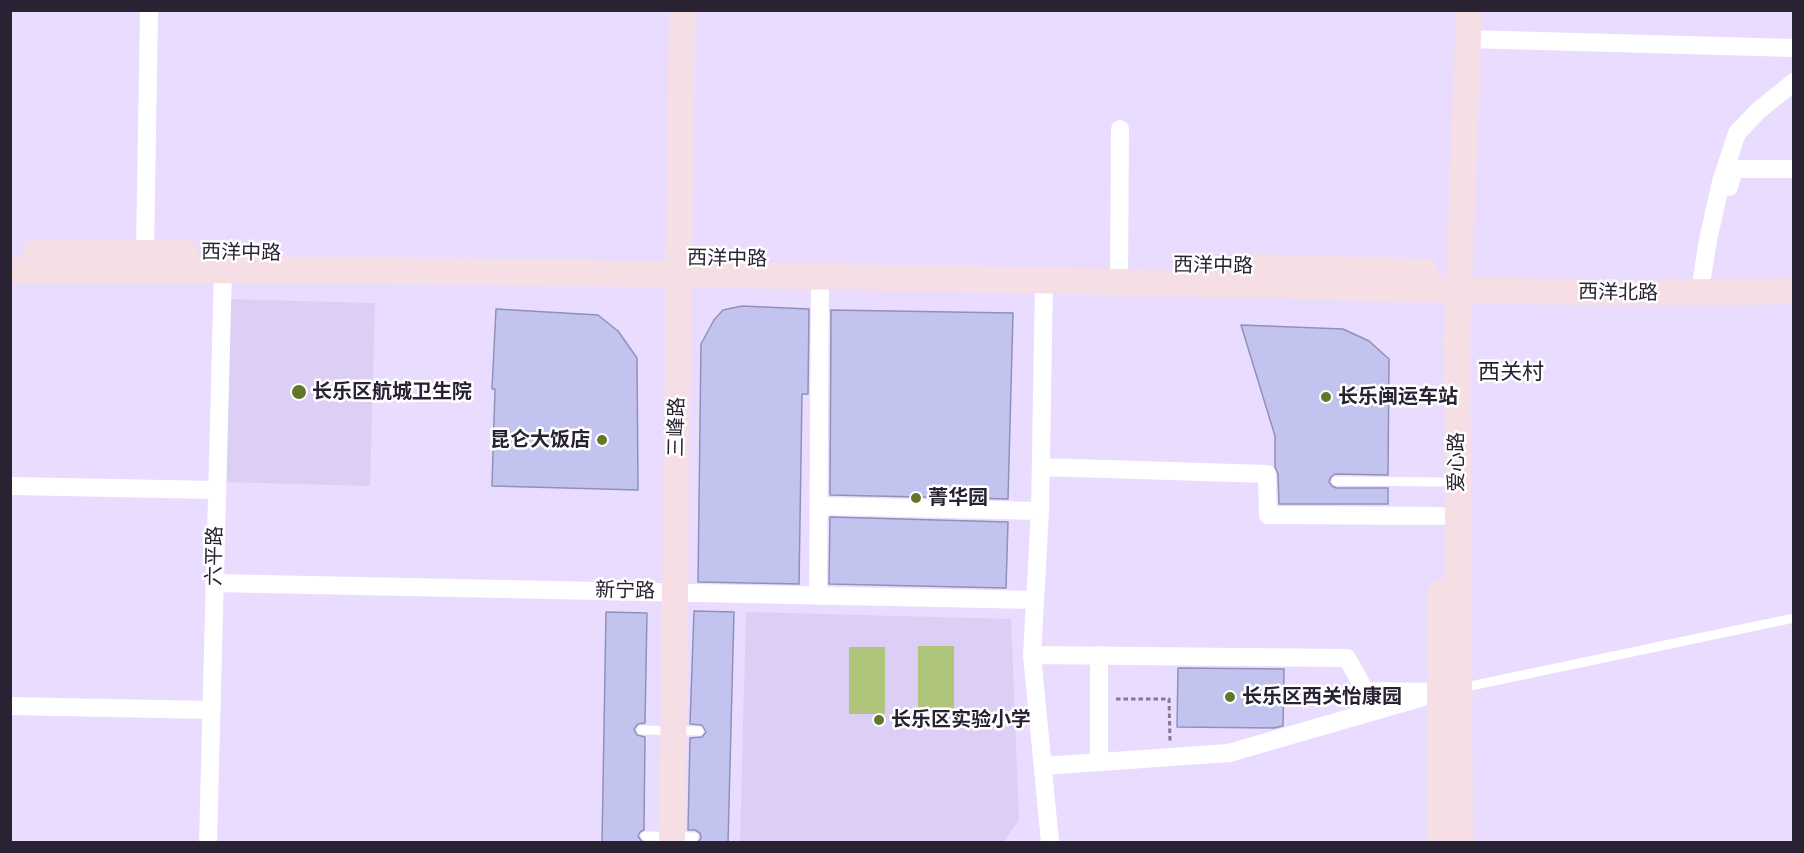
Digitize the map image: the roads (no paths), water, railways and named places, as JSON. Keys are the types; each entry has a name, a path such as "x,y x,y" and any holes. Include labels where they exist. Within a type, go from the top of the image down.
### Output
{"main road":[{"name":"三峰路","path":"682,10 676,592 683,840"},
{"name":"爱心路","path":"1440,843 1449,690 1457,336 1451,281 1454,10"},
{"name":"爱心路","path":"1460,843 1449,690 1441,482 1451,281 1469,10"},
{"name":"西洋中路","path":"10,253 145,261 223,269 679,267 820,278 1044,281 1119,273"},
{"name":"西洋中路","path":"10,271 145,261 1119,273 1451,281"},
{"name":"西洋北路","path":"1451,281 1794,279"},
{"name":"西洋北路","path":"1451,281 1693,294 1794,291"}],"street":[{"path":"145,261 148,10"},
{"path":"1468,39 1794,48"},
{"path":"1702,278 1721,182 1737,133 1759,110 1794,82"},
{"path":"1119,273 1120,129"},
{"path":"1708,240 1716,237 1734,169 1794,169"},
{"name":"六平路","path":"208,843 223,269"},
{"path":"818,596 820,278"},
{"path":"1044,281 1040,511 1032,655 1050,843"},
{"path":"1041,467 1267,474 1268,515 1441,516"},
{"path":"10,486 216,490"},
{"path":"820,506 1040,511"},
{"name":"新宁路","path":"214,583 1035,600"},
{"path":"1032,655 1347,658 1365,691 1449,690"},
{"path":"1099,655 1099,762"},
{"path":"1043,766 1229,753 1449,690"},
{"path":"10,706 210,710"}],"lane":[{"path":"1336,482 1441,482"},
{"path":"1449,690 1794,618"},
{"path":"641,730 699,731"},
{"path":"645,836 683,840"}],"place":[{"name":"长乐区航城卫生院","path":"299,392"},
{"name":"长乐闽运车站","path":"1326,397"},
{"name":"昆仑大饭店","path":"602,440"},
{"name":"菁华园","path":"916,498"},
{"name":"长乐区西关怡康园","path":"1230,697"},
{"name":"长乐区实验小学","path":"879,720"}],"district":[{"name":"西关村","path":"1511,373"}]}
